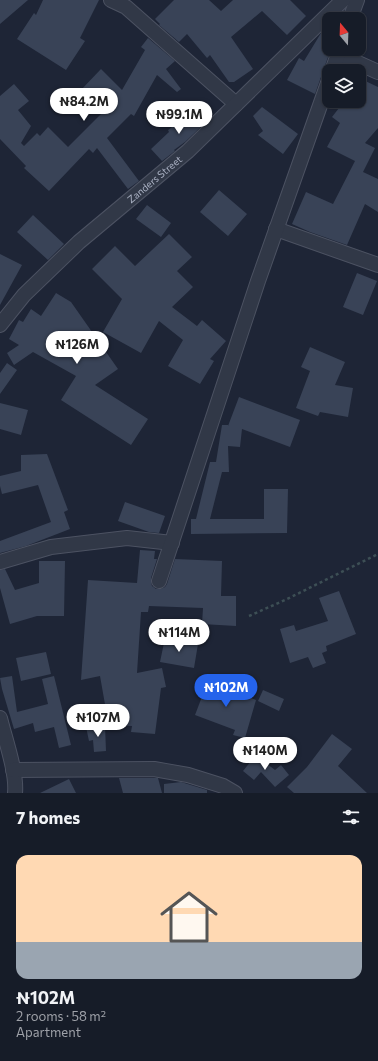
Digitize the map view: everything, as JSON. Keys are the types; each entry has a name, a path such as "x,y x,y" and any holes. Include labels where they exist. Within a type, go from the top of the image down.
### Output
{"street":[{"path":"111,0 126,7 236,104"},
{"name":"Zanders Street","path":"0,325 24,295 79,242 188,151 344,0"},
{"path":"353,12 357,0"},
{"path":"347,56 378,72"},
{"path":"159,582 253,296 322,100"},
{"path":"276,229 378,265"},
{"path":"0,562 51,547 127,538 172,543"},
{"path":"0,718 13,770 15,793"},
{"path":"13,770 154,769 188,775 223,786 235,793"}],"path":[{"path":"249,616 378,554"}],"building":[{"path":"0,0 28,0 0,24"},
{"path":"43,0 99,0 80,38 85,41 66,70 17,39 34,13 36,15"},
{"path":"174,0 209,0 221,11 233,0 290,0 306,16 287,35 262,11 231,37 253,69 234,82 229,82 210,55 207,58 187,34 179,42 159,25 160,24 155,19"},
{"path":"322,32 322,56 328,56 325,64 322,64 322,76 315,94 287,80 299,58 304,61"},
{"path":"148,38 175,61 166,69 181,89 177,92 157,75 134,116 131,114 107,138 139,181 128,189 97,148 93,153 89,149 49,191 24,168 26,166 0,139 0,96 14,84 29,101 18,110 31,126 21,143 24,146 37,133 40,136 48,127 68,147 102,113 80,91 101,69 122,90 145,50 141,47"},
{"path":"366,81 378,87 378,128 365,143 375,148 363,172 378,179 378,212 365,204 347,245 292,224 306,192 333,204 355,161 327,147 340,123 332,117 339,108 366,108"},
{"path":"262,107 298,134 283,154 258,135 263,131 253,116"},
{"path":"197,109 206,122 162,161 151,149 169,132 168,130"},
{"path":"219,190 247,214 228,236 200,212"},
{"path":"147,205 171,223 161,237 136,219"},
{"path":"33,215 64,244 48,260 17,232"},
{"path":"169,234 192,257 177,271 193,287 172,307 197,326 202,320 226,341 210,359 214,361 200,384 168,366 183,340 159,321 141,353 103,332 122,299 92,269 115,246 135,266"},
{"path":"0,254 22,265 0,305"},
{"path":"357,273 377,281 363,315 343,307"},
{"path":"56,293 71,302 118,369 95,385 148,419 131,445 61,400 76,376 33,352 14,365 7,353 19,345 9,339 19,320 23,322 31,309 41,316"},
{"path":"310,347 345,362 335,385 353,388 348,417 320,412 318,416 296,408 310,371 301,367"},
{"path":"7,363 17,370 0,394 0,373"},
{"path":"239,397 300,420 290,447 242,429 240,447 228,446 229,472 222,472 210,519 264,519 264,489 288,489 287,533 191,534 191,519 196,519 210,462 216,462 222,425 228,426"},
{"path":"0,403 28,410 21,435 0,429"},
{"path":"47,454 68,510 64,512 70,529 26,546 0,553 0,541 51,522 38,485 2,494 0,476 21,471 21,455"},
{"path":"125,502 165,516 159,533 149,532 118,521"},
{"path":"140,550 155,551 154,559 157,559 151,582 152,586 156,589 161,589 167,584 175,559 222,561 221,596 236,596 236,626 202,624 203,608 149,606 148,612 141,612 137,673 162,668 166,687 161,688 155,734 131,732 132,726 106,725 106,710 100,676 81,680 88,580 137,583"},
{"path":"39,561 65,561 64,616 37,616 10,624 0,588 0,570 5,569 15,590 39,583"},
{"path":"339,591 356,634 326,646 327,651 322,653 326,663 313,668 308,657 290,663 280,629 294,625 296,631 328,621 319,598"},
{"path":"165,638 198,644 194,668 160,662"},
{"path":"46,652 51,674 21,681 16,658"},
{"path":"12,676 17,712 48,704 42,679 54,676 71,745 59,748 54,727 35,732 33,723 14,729 0,678"},
{"path":"208,681 256,700 245,738 233,735 235,730 195,715"},
{"path":"263,690 284,699 279,711 258,701"},
{"path":"105,726 106,751 94,752 93,740 89,741 86,727"},
{"path":"332,734 352,749 338,766 367,793 294,793 287,787 307,767"},
{"path":"254,754 275,770 281,765 289,775 275,787 261,772 254,780 243,771 251,761 249,759"},
{"path":"119,778 158,778 162,793 123,793"},
{"path":"69,779 76,793 40,793"},
{"path":"181,782 207,790 207,793 164,793 164,784"}]}
